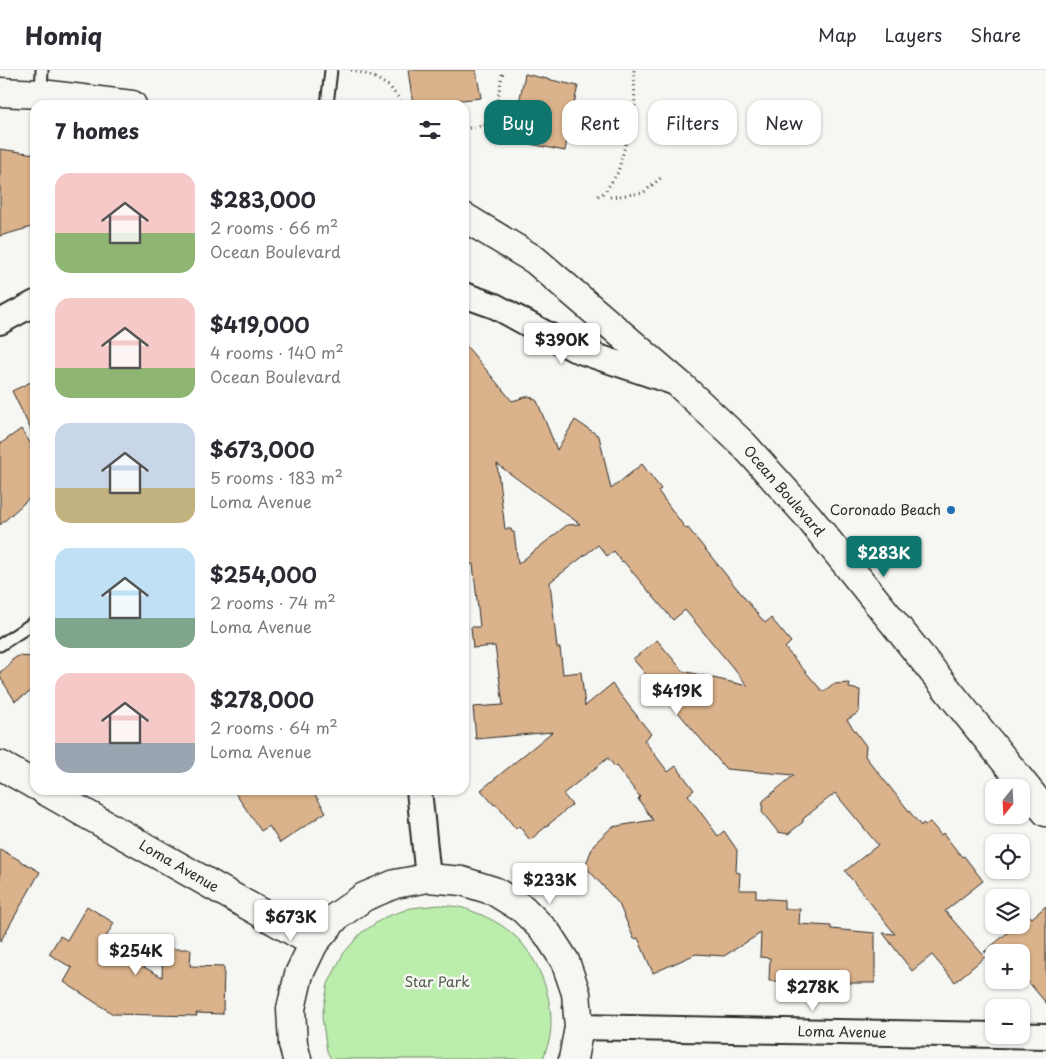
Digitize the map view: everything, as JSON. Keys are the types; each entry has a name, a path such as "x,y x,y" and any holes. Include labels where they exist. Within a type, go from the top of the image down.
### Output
{"main road":[{"path":"0,92 42,82 112,100"},
{"path":"469,221 535,260 679,384"},
{"name":"Ocean Boulevard","path":"679,384 744,445 806,515 1046,812"},
{"path":"0,765 30,782"},
{"name":"Loma Avenue","path":"53,795 314,943"},
{"path":"297,1059 292,1044 291,1009 298,974 314,943 336,917 364,897 395,884 428,878 462,881 494,891 523,909 547,933 565,961 576,993 579,1026 573,1059"}],"street":[{"name":"Ocean Boulevard","path":"469,297 494,306 574,349 679,384"},
{"path":"0,322 30,306"},
{"path":"420,795 428,878"},
{"name":"Loma Avenue","path":"579,1026 1046,1036"}],"lane":[{"path":"328,100 331,70"},
{"path":"0,644 30,625"}],"path":[{"path":"351,70 376,78 390,87 400,100"},
{"path":"469,128 485,125 496,104 502,70"},
{"path":"598,196 605,192 618,172 635,109 634,70"},
{"path":"610,197 643,192 663,176"}],"green space":[{"name":"Star Park","path":"439,905 454,906 482,915 505,928 524,946 539,971 549,999 551,1028 543,1059 331,1059 327,1051 322,1017 328,984 343,954 361,933 385,917 411,908"}],"building":[{"path":"408,70 476,70 481,98 412,100"},
{"path":"525,74 578,86 575,100 562,100 562,145 566,145 565,151 535,145 552,145 552,100 520,100"},
{"path":"0,149 30,153 30,227 0,236"},
{"path":"469,349 512,401 529,396 537,401 557,450 575,420 599,436 611,489 642,464 661,489 658,491 686,529 688,528 765,623 771,618 791,642 785,648 823,692 833,684 850,683 849,688 860,690 859,712 847,720 866,746 865,756 921,826 923,823 925,825 930,822 941,835 943,833 983,881 945,911 985,957 955,982 932,955 912,971 883,933 895,934 845,871 878,845 835,793 788,834 778,832 762,812 763,801 794,775 726,769 633,659 657,640 683,671 748,686 685,610 673,620 614,551 607,556 598,545 550,582 557,648 560,648 563,674 581,672 585,706 612,684 651,734 644,740 668,772 676,766 694,790 688,795 718,836 724,831 737,850 736,872 740,873 739,890 756,890 756,898 784,900 784,909 800,909 799,924 831,926 831,929 875,933 875,983 826,983 825,986 798,984 798,982 769,981 770,958 760,957 761,933 724,956 696,954 653,973 638,938 634,939 619,904 585,866 594,844 612,827 653,820 638,799 640,797 616,766 608,758 563,794 572,805 530,840 519,826 516,829 496,804 494,805 481,790 552,732 476,739 473,707 503,705 495,646 473,648 471,627 480,627 473,564 469,564","holes":["497,464 580,524 567,525 518,564 514,532 511,529 505,529"]},
{"path":"30,382 30,428 12,391"},
{"path":"21,429 30,442 30,498 0,525 0,444"},
{"path":"18,656 30,657 30,692 15,701 0,677 0,672 9,666 12,660"},
{"path":"236,795 315,795 326,812 280,843 269,826 261,831"},
{"path":"0,849 40,872 0,942"},
{"path":"87,906 114,923 102,944 162,977 163,949 191,949 190,966 224,967 223,1014 196,1013 197,1016 113,1014 64,982 72,968 49,954 60,936 67,940"},
{"path":"1046,906 1046,1003 1030,984 1030,944 994,944 1006,934 1030,934 1030,916 1032,918"}],"place":[{"name":"Coronado Beach","path":"951,510"}]}
